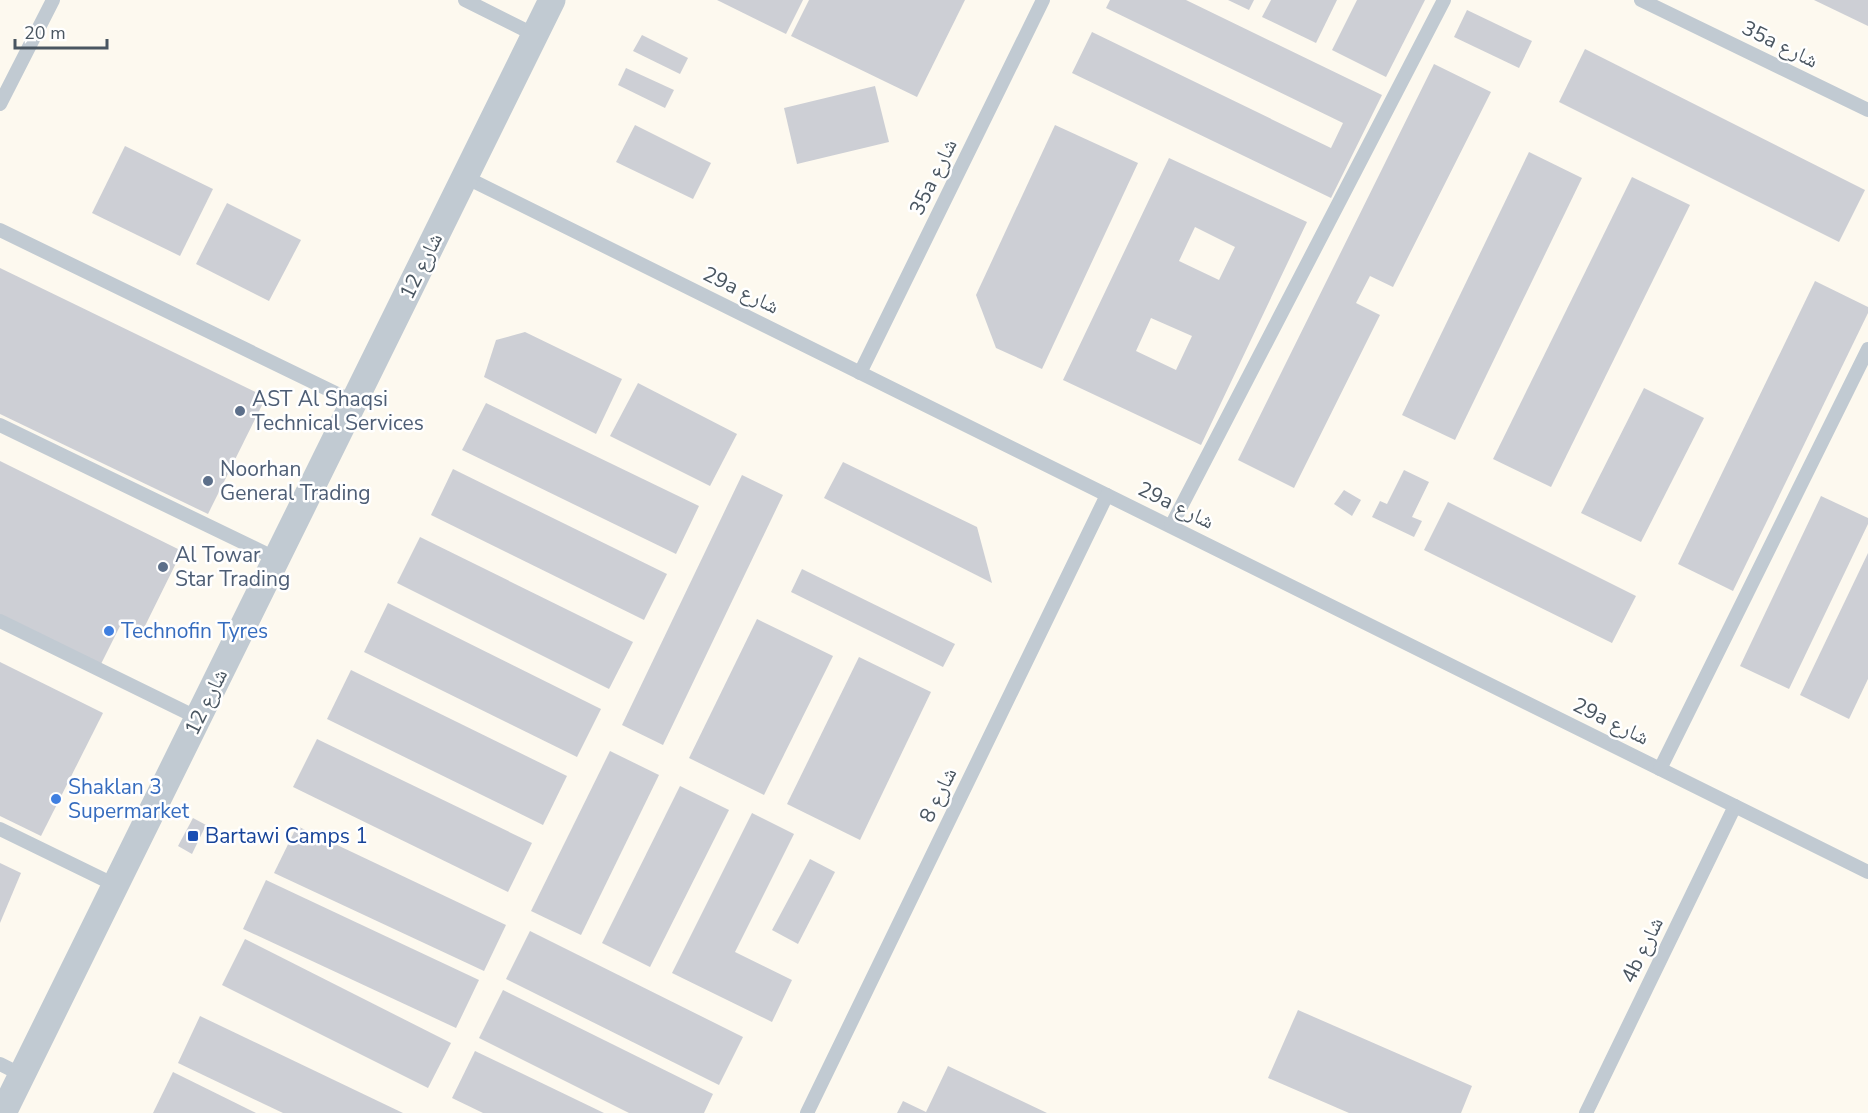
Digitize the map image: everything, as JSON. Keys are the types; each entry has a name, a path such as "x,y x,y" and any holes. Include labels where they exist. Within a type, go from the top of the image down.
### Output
{"street":[{"name":"شارع 12","path":"3,1113 11,1070 115,885 552,0"}],"lane":[{"path":"0,104 53,0"},
{"path":"465,0 535,35"},
{"name":"35a شارع","path":"860,373 1043,0"},
{"path":"1171,526 1444,0"},
{"name":"35a شارع","path":"1641,0 1868,110"},
{"name":"29a شارع","path":"465,177 1868,872"},
{"path":"0,230 354,402"},
{"path":"1660,769 1868,349"},
{"path":"0,425 277,559"},
{"name":"شارع 8","path":"807,1113 1107,495"},
{"path":"0,621 198,718"},
{"name":"4b شارع","path":"1586,1113 1735,806"},
{"path":"0,829 115,885"}],"shaded area":[{"path":"0,0 1868,0 1868,1113 0,1113"}],"building":[{"path":"717,0 803,0 786,34"},
{"path":"809,0 965,0 917,97 791,36"},
{"path":"1110,0 1186,0 1382,95 1331,198 1072,73 1092,32 1331,148 1343,123 1106,8"},
{"path":"1228,0 1254,0 1249,10"},
{"path":"1271,0 1337,0 1316,43 1262,17"},
{"path":"1357,0 1425,0 1386,77 1332,50"},
{"path":"1814,0 1868,0 1868,26"},
{"path":"1467,10 1532,41 1519,68 1454,37"},
{"path":"642,35 688,58 680,74 633,51"},
{"path":"1585,49 1865,190 1839,242 1559,102"},
{"path":"1434,64 1491,92 1393,287 1370,276 1356,303 1380,315 1294,488 1238,460"},
{"path":"626,68 674,90 665,108 618,85"},
{"path":"875,86 889,142 797,164 784,108"},
{"path":"635,125 711,163 693,199 616,162"},
{"path":"1055,125 1138,163 1042,369 996,348 976,295"},
{"path":"125,146 213,189 180,256 92,213"},
{"path":"1529,152 1582,178 1455,440 1402,415"},
{"path":"1169,158 1307,222 1201,445 1063,380","holes":["1195,227 1235,247 1219,280 1179,261","1151,318 1192,336 1176,370 1136,351"]},
{"path":"1632,177 1690,205 1551,487 1493,459"},
{"path":"227,203 301,240 269,301 196,264"},
{"path":"0,268 266,397 208,514 0,414"},
{"path":"1815,281 1868,307 1868,313 1733,591 1678,564"},
{"path":"525,332 622,379 596,434 484,377 496,340"},
{"path":"638,383 737,434 710,486 610,436"},
{"path":"1644,388 1704,418 1641,542 1581,513"},
{"path":"486,403 699,506 676,554 462,450"},
{"path":"0,461 182,551 143,630 123,620 101,664 0,615"},
{"path":"843,462 977,527 992,583 824,498"},
{"path":"453,469 667,574 644,620 431,515"},
{"path":"1404,470 1429,482 1412,517 1422,521 1414,537 1372,517 1380,501 1387,504"},
{"path":"742,475 783,495 663,745 622,725"},
{"path":"1344,490 1361,500 1352,516 1334,504"},
{"path":"1821,496 1868,518 1868,524 1789,689 1740,666"},
{"path":"1448,502 1636,596 1612,643 1424,550"},
{"path":"420,537 633,642 609,689 397,583"},
{"path":"1868,553 1868,679 1849,719 1800,695"},
{"path":"802,569 955,644 943,667 791,592"},
{"path":"388,603 601,709 577,757 364,652"},
{"path":"757,619 833,656 764,795 689,758"},
{"path":"859,657 931,692 860,840 787,804"},
{"path":"0,662 103,713 41,836 0,816"},
{"path":"351,670 567,776 543,825 327,719"},
{"path":"317,739 532,843 508,892 293,787"},
{"path":"610,751 659,775 581,935 531,911"},
{"path":"680,786 729,810 650,967 602,943"},
{"path":"752,813 794,834 735,952 792,980 772,1022 672,973"},
{"path":"193,818 206,825 192,854 178,846"},
{"path":"297,826 506,925 484,971 274,873"},
{"path":"810,859 835,872 798,944 772,930"},
{"path":"0,863 21,873 0,923"},
{"path":"266,880 479,980 456,1028 243,929"},
{"path":"530,931 743,1037 719,1085 506,979"},
{"path":"245,939 451,1043 428,1088 222,985"},
{"path":"503,990 713,1094 704,1113 629,1113 479,1038"},
{"path":"1298,1010 1472,1086 1461,1113 1349,1113 1268,1078"},
{"path":"200,1016 403,1113 283,1113 178,1063"},
{"path":"475,1051 604,1113 483,1113 452,1098"},
{"path":"948,1066 1047,1113 897,1113 903,1101 926,1112"},
{"path":"173,1072 256,1113 153,1113"}],"place":[{"name":"AST Al Shaqsi Technical Services","path":"240,411"},
{"name":"Noorhan General Trading","path":"208,481"},
{"name":"Al Towar Star Trading","path":"163,567"},
{"name":"Technofin Tyres","path":"109,631"},
{"name":"Shaklan 3 Supermarket","path":"56,799"},
{"name":"Bartawi Camps 1","path":"193,836"}]}
